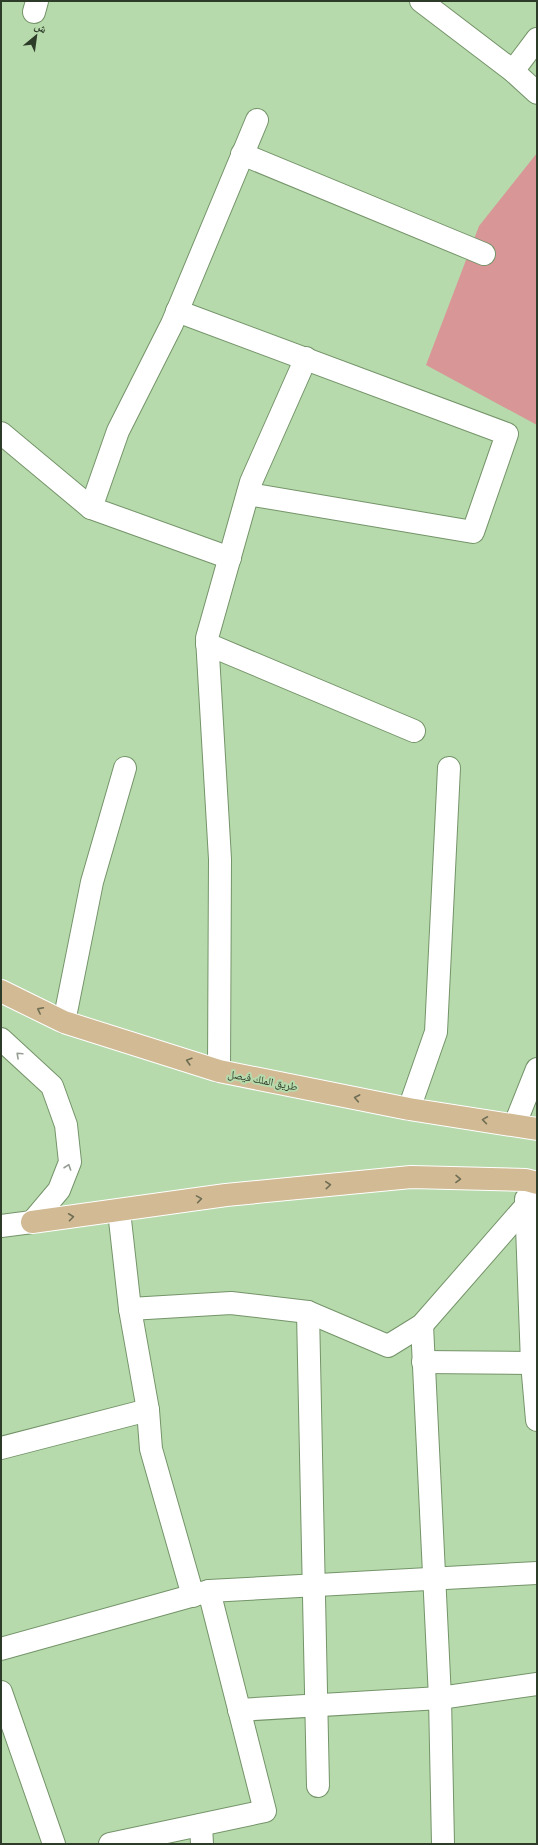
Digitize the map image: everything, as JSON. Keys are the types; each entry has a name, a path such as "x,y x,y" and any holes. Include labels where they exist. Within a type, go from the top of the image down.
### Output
{"main road":[{"name":"طريق الملك فيصل","path":"1,991 64,1022 219,1071 409,1109 515,1124 537,1129"},
{"path":"32,1222 226,1195 411,1178 531,1182"}],"street":[{"path":"421,1 513,71 537,93"},
{"path":"513,71 537,39"},
{"path":"91,508 118,431 177,311 257,120"},
{"path":"242,154 484,254"},
{"path":"177,311 507,434 473,532 248,494"},
{"path":"219,1071 220,859 207,638 251,482 306,358"},
{"path":"1,433 91,508 230,558"},
{"path":"207,644 414,731"},
{"path":"64,1022 92,882 125,768"},
{"path":"409,1109 436,1032 449,768"},
{"path":"1,1039 52,1086 66,1125 70,1162 60,1190 32,1222 1,1226"},
{"path":"515,1124 537,1069"},
{"path":"531,1182 526,1206 532,1363 537,1420"},
{"path":"130,1309 231,1303 308,1312 388,1346 422,1325 526,1206"},
{"path":"110,1844 201,1834 265,1811 239,1710 151,1449 148,1410 130,1309 119,1211"},
{"path":"308,1312 318,1786"},
{"path":"422,1325 440,1698 443,1844"},
{"path":"423,1362 532,1363"},
{"path":"1,1448 148,1410"},
{"path":"1,1649 201,1594 537,1573"},
{"path":"239,1710 440,1698 537,1684"},
{"path":"1,1692 54,1844"}],"shaded area":[{"path":"537,153 537,425 426,365 479,226"}]}
